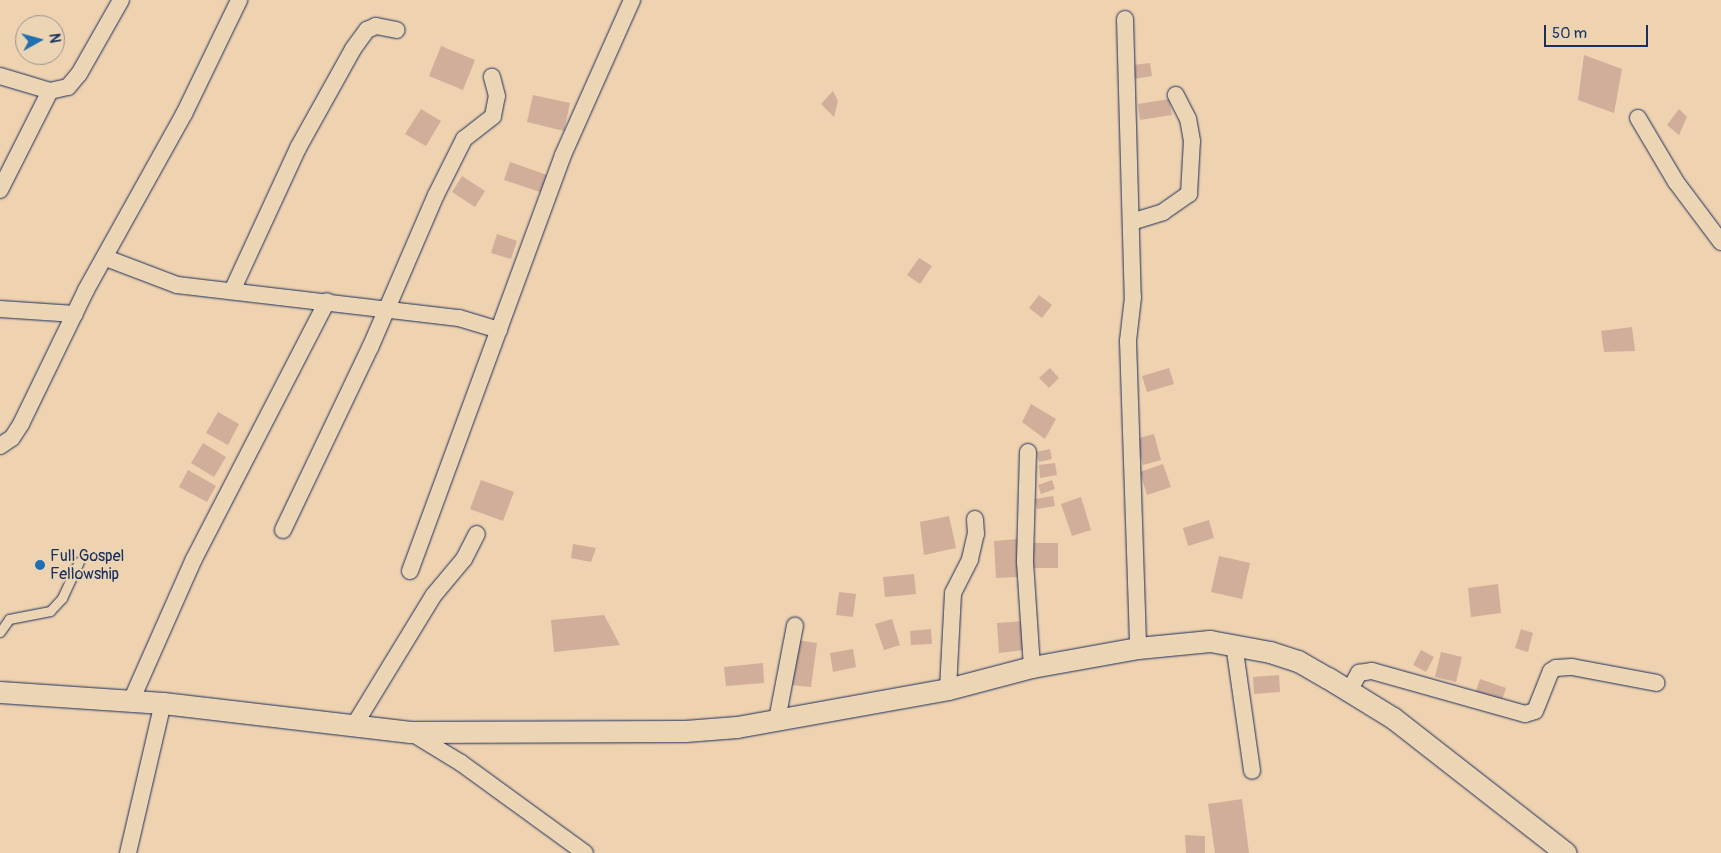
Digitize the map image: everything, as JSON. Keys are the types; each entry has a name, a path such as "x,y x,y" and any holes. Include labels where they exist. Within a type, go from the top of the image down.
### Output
{"street":[{"path":"0,76 50,91 68,87 79,74 121,0"},
{"path":"0,446 12,438 21,424 75,314 106,258 136,197 184,114 239,0"},
{"path":"410,571 499,330 517,274 563,155 632,0"},
{"path":"1124,19 1133,297 1128,341 1138,648"},
{"path":"232,291 298,148 353,50 372,28 397,30"},
{"path":"283,530 388,308 436,195 464,139 493,116 497,96 492,77"},
{"path":"0,190 50,91"},
{"path":"1131,222 1163,212 1189,194 1192,141 1188,119 1176,95"},
{"path":"1638,118 1676,182 1721,242"},
{"path":"106,258 177,285 388,308 459,318 499,330"},
{"path":"131,701 194,559 327,300"},
{"path":"0,309 75,314"},
{"path":"1028,452 1025,562 1032,667"},
{"path":"948,689 953,593 970,560 976,534 975,518"},
{"path":"355,724 433,596 464,559 477,534"},
{"path":"777,720 795,626"},
{"path":"0,692 163,703 355,724 410,732 684,731 737,727 948,689 1032,667 1138,648 1210,641 1234,644 1298,661 1349,691 1393,718 1566,853"},
{"path":"1234,644 1252,771"},
{"path":"1349,691 1359,673 1372,671 1525,714 1535,710 1552,671 1556,668 1572,666 1657,683"},
{"path":"128,853 163,703"},
{"path":"410,732 461,764 585,853"}],"lane":[{"path":"0,632 9,619 50,611 62,598 79,562"}],"building":[{"path":"441,46 475,60 463,90 429,76"},
{"path":"1584,55 1622,69 1614,113 1578,100"},
{"path":"1150,63 1152,76 1134,79 1133,65"},
{"path":"833,91 838,101 834,117 821,104"},
{"path":"533,95 570,103 564,131 527,122"},
{"path":"1169,99 1172,115 1140,120 1138,104"},
{"path":"421,109 441,121 426,146 405,134"},
{"path":"1679,109 1687,117 1679,135 1667,125"},
{"path":"510,162 547,175 540,192 504,180"},
{"path":"462,176 485,191 475,207 452,192"},
{"path":"497,234 517,241 511,259 491,253"},
{"path":"919,258 932,266 920,284 907,275"},
{"path":"1039,295 1052,305 1042,318 1029,308"},
{"path":"1632,327 1635,351 1604,352 1601,331"},
{"path":"1050,368 1059,378 1049,388 1039,378"},
{"path":"1169,368 1174,384 1147,392 1142,376"},
{"path":"1031,404 1056,419 1045,439 1022,422"},
{"path":"218,412 239,424 228,445 206,433"},
{"path":"1154,434 1161,460 1143,465 1136,439"},
{"path":"203,443 226,457 214,477 191,463"},
{"path":"1050,449 1052,459 1039,462 1036,452"},
{"path":"1055,463 1057,475 1040,478 1039,465"},
{"path":"1163,464 1171,487 1147,495 1140,472"},
{"path":"188,470 216,486 207,502 179,487"},
{"path":"481,480 514,492 503,521 470,509"},
{"path":"1052,480 1055,489 1041,494 1038,485"},
{"path":"1053,496 1055,506 1037,509 1035,499"},
{"path":"1081,497 1091,530 1072,536 1061,504"},
{"path":"949,516 956,548 924,555 920,522"},
{"path":"1209,520 1214,538 1188,546 1183,528"},
{"path":"1019,539 1021,577 996,578 994,541"},
{"path":"1032,543 1058,543 1058,568 1032,568"},
{"path":"573,544 596,548 591,562 571,558"},
{"path":"1219,556 1250,563 1242,599 1211,592"},
{"path":"914,574 916,594 885,597 883,577"},
{"path":"1498,584 1501,613 1471,617 1468,588"},
{"path":"839,592 856,594 853,617 836,615"},
{"path":"604,615 620,645 554,652 551,620"},
{"path":"892,619 900,645 884,650 875,624"},
{"path":"1023,621 1025,650 999,653 997,623"},
{"path":"931,629 932,644 911,645 910,631"},
{"path":"1521,629 1533,633 1528,652 1515,648"},
{"path":"796,640 817,643 811,687 791,685"},
{"path":"853,649 856,667 833,672 830,653"},
{"path":"1421,650 1434,657 1426,672 1413,665"},
{"path":"1441,652 1462,657 1456,682 1435,677"},
{"path":"763,663 764,683 726,686 724,667"},
{"path":"1279,675 1280,692 1254,694 1253,677"},
{"path":"1480,679 1506,688 1500,706 1474,697"},
{"path":"1242,799 1249,853 1215,853 1208,804"},
{"path":"1185,835 1205,836 1205,853 1186,853"}],"place":[{"name":"Full Gospel Fellowship","path":"40,565"}]}
